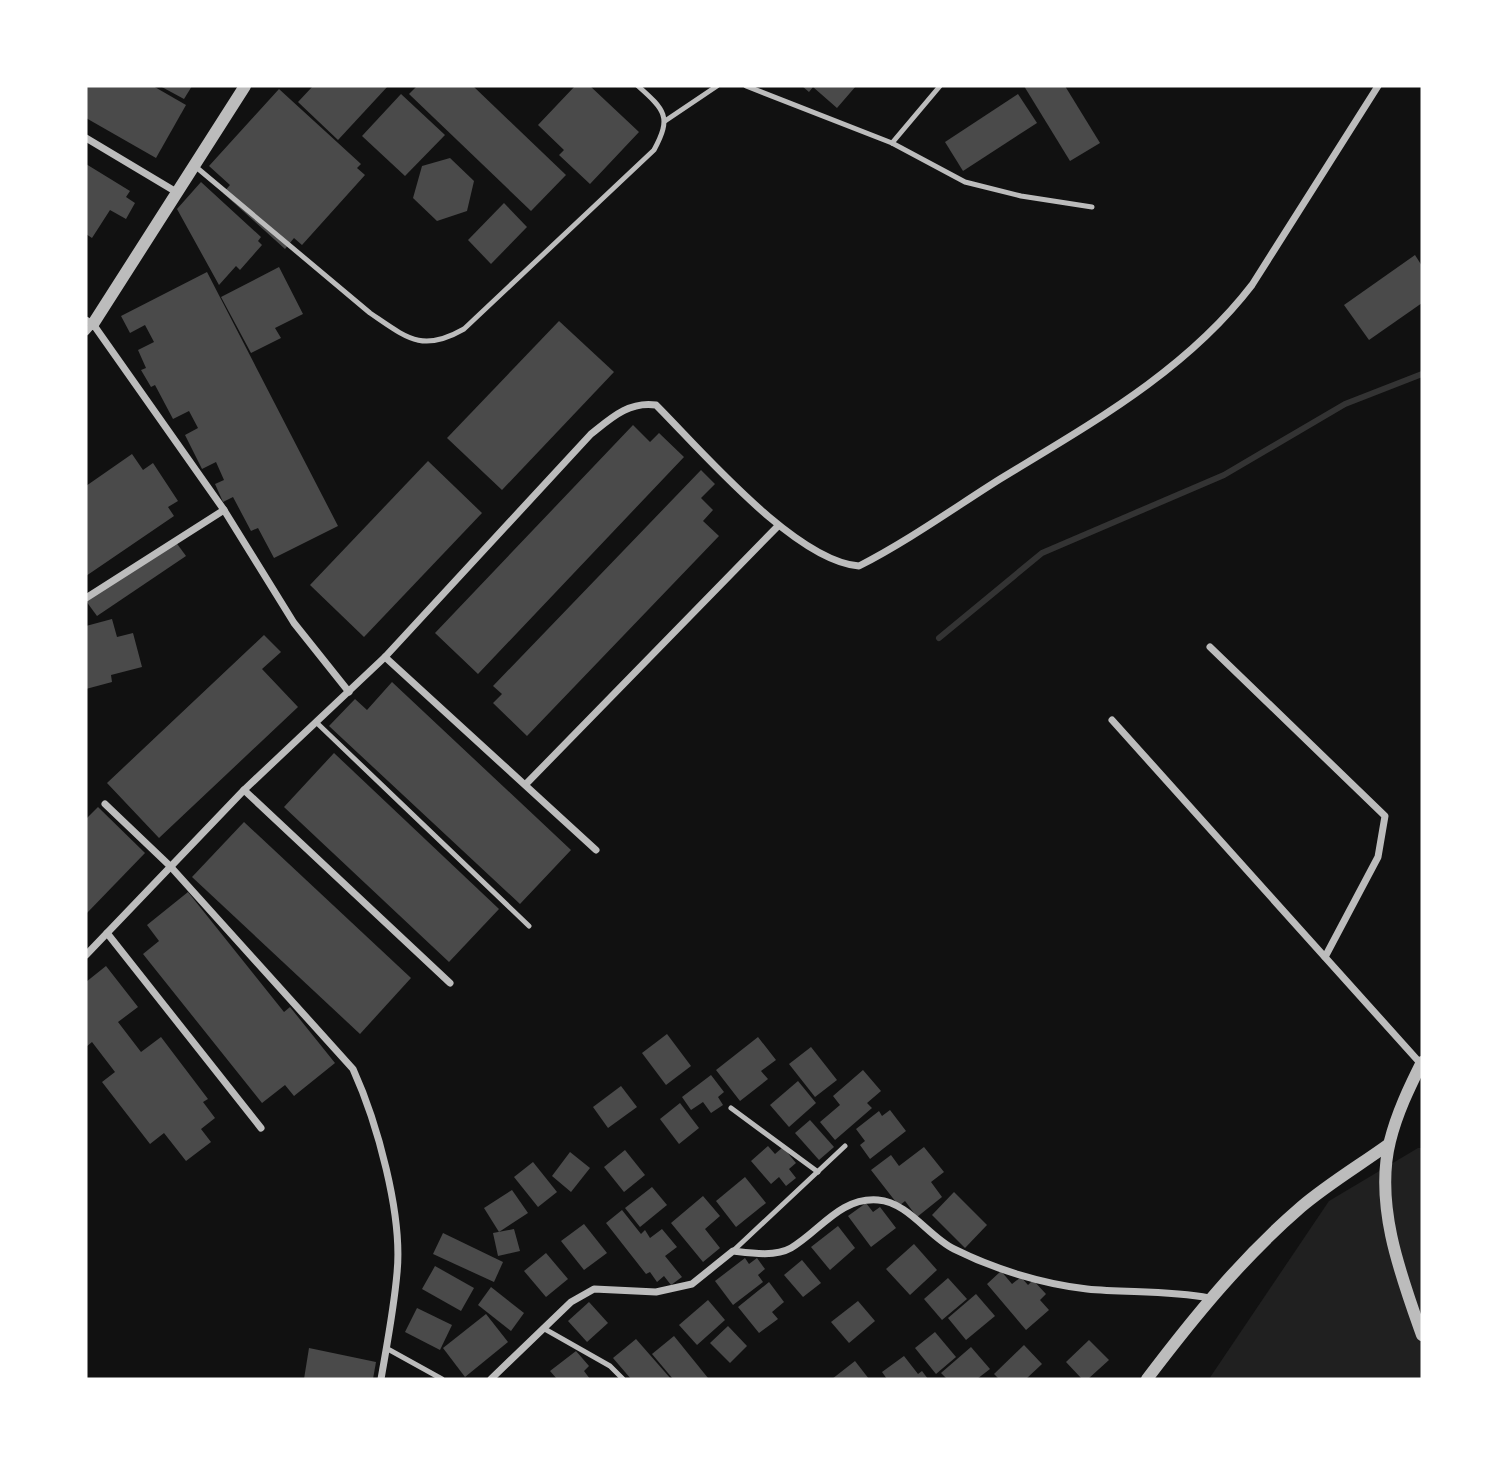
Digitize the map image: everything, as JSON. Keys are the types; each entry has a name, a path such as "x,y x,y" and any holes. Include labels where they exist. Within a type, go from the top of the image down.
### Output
{"street":[{"path":"246,86 196,167 88,325 225,509 294,623 349,692"},
{"path":"86,955 244,790 318,724 385,657 591,434 631,406 656,405 777,527 845,565 859,566 1113,409 1172,368 1229,315 1252,285 1378,86"},
{"path":"86,138 178,193"},
{"path":"86,598 225,509"},
{"path":"526,784 777,527"},
{"path":"1210,647 1385,816 1378,858 1325,957"},
{"path":"385,657 596,850"},
{"path":"1112,720 1422,1063 1399,1109 1389,1144 1385,1179 1390,1223 1400,1268 1422,1335"},
{"path":"244,790 450,983"},
{"path":"105,804 170,866 354,1069 363,1089 391,1191 398,1231 397,1272 382,1379"},
{"path":"107,933 261,1128"},
{"path":"1147,1379 1209,1298 1303,1206 1389,1144"},
{"path":"491,1379 571,1302 594,1289 656,1292 692,1284 733,1251 758,1254 789,1249 843,1207 878,1200 917,1220 951,1248 1041,1281 1087,1289 1190,1294 1209,1298"}],"lane":[{"path":"196,167 370,313 398,332 421,342 442,341 464,329 647,157 664,131 665,121 658,104 638,86"},
{"path":"665,121 717,86"},
{"path":"746,86 892,143 965,182 1021,196 1092,207"},
{"path":"892,143 940,86"},
{"path":"318,724 529,926"},
{"path":"731,1108 818,1171"},
{"path":"733,1251 845,1146"},
{"path":"544,1328 610,1366 623,1379"},
{"path":"386,1348 442,1379"}],"shaded area":[{"path":"1422,1148 1422,1379 1209,1379 1329,1201"}],"building":[{"path":"86,86 153,86 186,105 156,158 86,118"},
{"path":"160,86 192,86 184,99"},
{"path":"313,86 388,86 338,140 298,102"},
{"path":"417,86 473,86 566,175 531,211 409,94"},
{"path":"575,86 590,86 639,132 590,184 559,155 564,150 538,125"},
{"path":"802,86 856,86 837,108 813,87 809,92"},
{"path":"1024,86 1065,86 1100,143 1070,161"},
{"path":"279,89 361,164 357,168 365,175 302,245 294,238 285,249 223,193 230,185 209,166"},
{"path":"401,94 445,135 405,176 362,136"},
{"path":"1018,94 1037,123 963,171 945,142"},
{"path":"450,158 474,181 467,211 437,221 413,198 422,166"},
{"path":"86,164 130,191 126,197 135,203 126,219 110,210 92,238 86,234"},
{"path":"201,182 261,237 258,241 262,245 240,270 236,266 219,285 177,209"},
{"path":"504,203 527,227 491,264 468,240"},
{"path":"1415,255 1422,266 1422,303 1369,340 1344,305"},
{"path":"279,267 303,314 275,328 281,338 251,353 221,297"},
{"path":"207,272 338,526 274,558 258,528 251,531 233,497 223,502 215,484 224,480 216,462 202,469 185,435 198,428 189,411 173,419 155,385 151,387 141,370 146,368 138,350 154,342 145,325 130,333 121,316"},
{"path":"559,321 614,372 502,490 447,438"},
{"path":"633,425 650,442 659,433 684,457 478,674 435,633"},
{"path":"132,454 143,470 153,463 178,501 168,507 174,516 86,576 86,486"},
{"path":"428,461 482,513 364,637 310,585"},
{"path":"701,470 715,484 701,498 713,510 703,521 719,536 527,736 493,703 502,694 493,686"},
{"path":"175,541 186,556 97,616 86,601"},
{"path":"112,619 117,637 133,633 142,667 111,675 112,682 86,689 86,626"},
{"path":"264,635 281,652 262,669 298,707 159,838 107,783"},
{"path":"392,682 571,850 520,904 329,726 355,699 367,710"},
{"path":"334,753 499,909 449,962 284,807"},
{"path":"98,807 145,853 86,914 86,819"},
{"path":"244,822 411,978 360,1034 192,877"},
{"path":"188,892 284,1012 290,1007 335,1063 294,1096 285,1085 262,1103 143,954 159,941 147,925"},
{"path":"106,966 138,1007 118,1022 141,1052 161,1037 208,1099 203,1102 215,1118 201,1129 211,1142 186,1161 164,1133 150,1144 102,1082 115,1072 92,1042 86,1047 86,982"},
{"path":"667,1034 691,1066 666,1085 642,1053"},
{"path":"758,1037 776,1060 761,1071 768,1079 740,1101 716,1070"},
{"path":"811,1047 837,1080 815,1097 789,1064"},
{"path":"863,1070 881,1091 867,1103 872,1108 835,1140 820,1122 840,1105 833,1096"},
{"path":"711,1075 724,1092 718,1097 723,1105 711,1113 703,1102 691,1110 682,1097"},
{"path":"798,1081 816,1103 789,1127 770,1105"},
{"path":"621,1086 637,1107 608,1128 593,1107"},
{"path":"680,1103 699,1128 679,1144 660,1119"},
{"path":"890,1110 906,1131 870,1159 860,1145 865,1141 856,1129 879,1111 882,1116"},
{"path":"810,1120 834,1147 819,1160 795,1133"},
{"path":"768,1146 775,1154 783,1147 796,1163 789,1169 796,1178 786,1186 779,1177 771,1184 751,1161"},
{"path":"924,1147 944,1172 931,1182 942,1197 917,1217 905,1201 899,1206 871,1170 891,1155 899,1166"},
{"path":"625,1150 645,1175 624,1192 604,1167"},
{"path":"570,1152 590,1168 571,1192 552,1176"},
{"path":"533,1162 557,1192 538,1207 514,1177"},
{"path":"745,1177 766,1203 736,1227 716,1201"},
{"path":"652,1187 667,1205 640,1227 625,1208"},
{"path":"512,1190 528,1213 499,1232 484,1208"},
{"path":"954,1192 987,1225 965,1248 932,1215"},
{"path":"703,1196 720,1216 705,1229 720,1248 703,1262 671,1223"},
{"path":"866,1203 873,1212 880,1207 896,1228 871,1247 848,1216"},
{"path":"622,1210 641,1234 645,1230 650,1238 662,1229 677,1247 665,1256 682,1277 671,1285 664,1276 657,1282 650,1272 646,1274 606,1223"},
{"path":"584,1224 607,1253 584,1270 561,1241"},
{"path":"838,1226 855,1248 830,1270 811,1247"},
{"path":"514,1229 520,1251 498,1256 493,1233"},
{"path":"443,1233 503,1262 494,1282 433,1254"},
{"path":"914,1244 937,1270 910,1295 886,1269"},
{"path":"546,1253 568,1279 546,1297 524,1271"},
{"path":"745,1258 749,1264 757,1258 765,1269 758,1275 763,1282 733,1305 715,1281"},
{"path":"802,1260 821,1283 803,1297 784,1275"},
{"path":"435,1266 474,1288 461,1311 422,1289"},
{"path":"1001,1271 1012,1284 1021,1277 1028,1285 1033,1280 1046,1294 1040,1300 1049,1310 1026,1330 987,1284"},
{"path":"948,1278 967,1299 942,1320 924,1299"},
{"path":"769,1282 784,1302 772,1312 778,1319 759,1333 738,1307"},
{"path":"491,1287 524,1313 511,1331 478,1305"},
{"path":"976,1294 995,1316 966,1340 948,1318"},
{"path":"708,1300 725,1320 697,1345 679,1325"},
{"path":"858,1301 875,1321 849,1343 831,1322"},
{"path":"589,1302 608,1323 587,1342 568,1321"},
{"path":"417,1308 452,1325 440,1350 405,1332"},
{"path":"486,1314 508,1342 465,1377 443,1348"},
{"path":"728,1326 747,1346 730,1363 710,1343"},
{"path":"935,1332 956,1357 936,1374 915,1348"},
{"path":"674,1336 707,1379 673,1379 652,1354"},
{"path":"636,1339 671,1379 631,1379 613,1358"},
{"path":"1089,1340 1109,1360 1088,1379 1082,1379 1066,1362"},
{"path":"1024,1345 1042,1364 1026,1379 999,1379 994,1374"},
{"path":"971,1347 990,1369 977,1379 947,1379 941,1373"},
{"path":"309,1348 376,1362 373,1379 304,1379"},
{"path":"576,1351 589,1366 584,1371 590,1379 557,1379 550,1371"},
{"path":"904,1356 918,1374 922,1371 928,1379 887,1379 882,1372"},
{"path":"855,1361 869,1379 832,1379"}],"waterway":[{"path":"939,638 1042,553 1224,475 1345,404 1422,374"}]}
